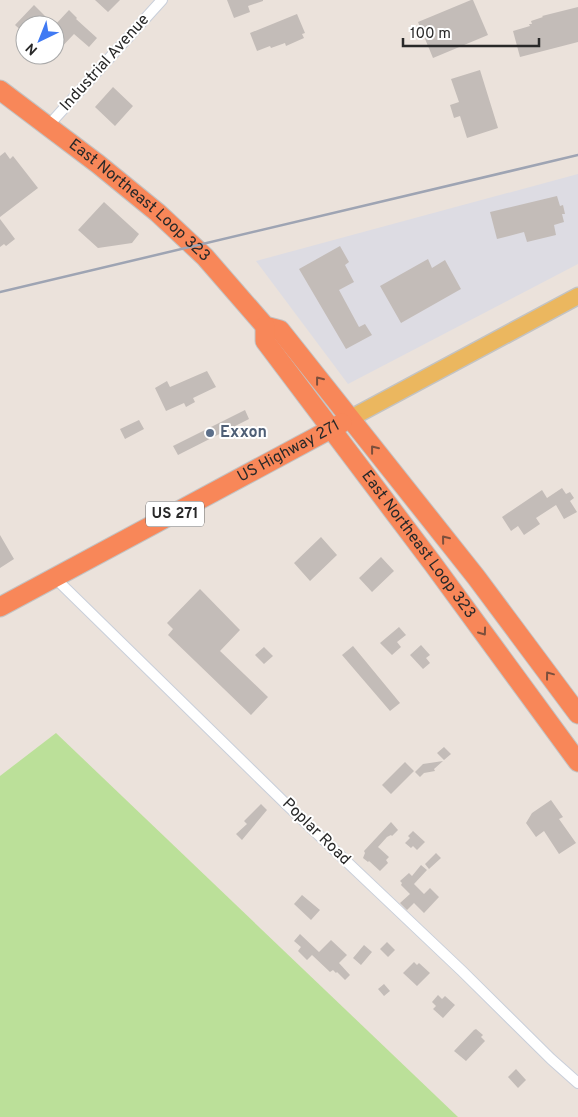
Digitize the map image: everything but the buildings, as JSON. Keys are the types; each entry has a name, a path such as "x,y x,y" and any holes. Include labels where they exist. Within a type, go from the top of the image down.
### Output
{"highway":[{"name":"East Northeast Loop 323","path":"0,90 114,177 171,225 219,272 264,326 280,330 476,577 574,708"},
{"name":"East Northeast Loop 323","path":"264,326 265,342 332,429 578,762"},
{"name":"US Highway 271","path":"0,607 56,579 349,419"},
{"path":"454,593 476,577"},
{"path":"546,718 574,708"}],"main road":[{"name":"US Highway 271","path":"349,419 578,296"}],"street":[{"name":"Industrial Avenue","path":"48,126 162,0"},
{"name":"Poplar Road","path":"56,579 281,799 578,1083"}],"shaded area":[{"path":"578,174 578,264 348,384 256,261"}],"green space":[{"path":"56,733 458,1117 0,1117 0,776"}],"railway":[{"path":"0,292 578,155"}],"place":[{"name":"Exxon","path":"210,433"}]}
